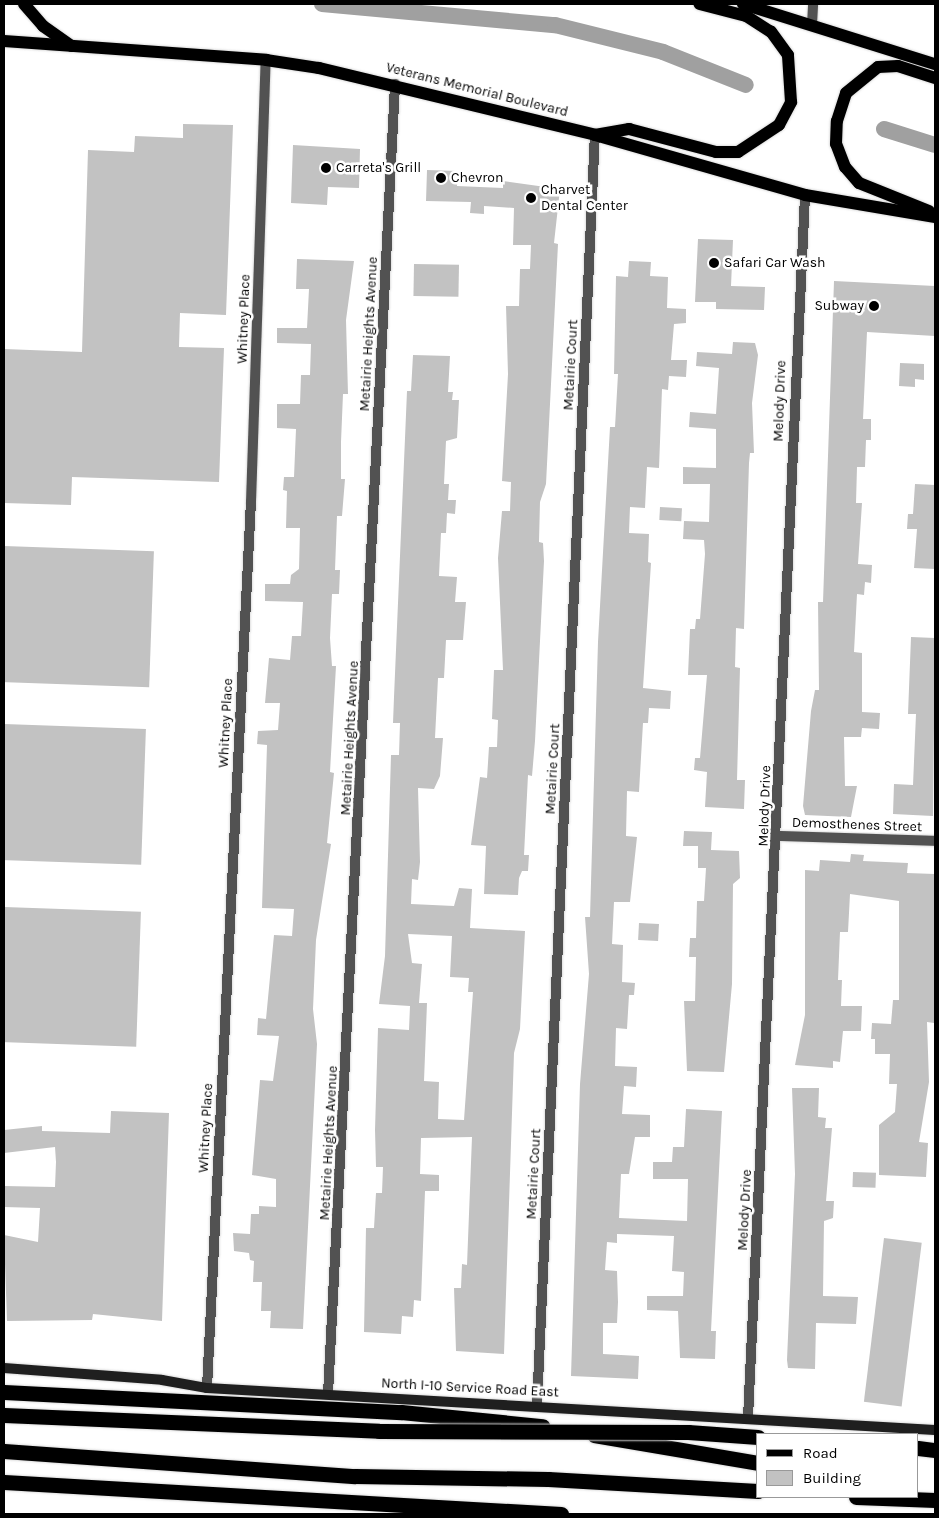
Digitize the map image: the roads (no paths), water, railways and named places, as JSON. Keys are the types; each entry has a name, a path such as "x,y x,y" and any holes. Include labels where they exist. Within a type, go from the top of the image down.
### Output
{"highway":[{"path":"4,1392 485,1420 756,1463"},
{"path":"4,1415 379,1431 756,1437"},
{"path":"919,1448 935,1450"},
{"path":"4,1451 355,1476 548,1479 756,1491"},
{"path":"4,1482 200,1491 561,1514"},
{"path":"882,1498 935,1500"}],"main road":[{"path":"24,4 42,26 72,46"},
{"path":"596,135 629,129 716,152 738,152 779,125 791,102 788,56 771,32 746,16 700,4"},
{"path":"743,4 935,64"},
{"name":"Veterans Memorial Boulevard","path":"4,41 266,60 395,84 596,135 805,195 935,218"},
{"path":"935,78 898,66 878,67 860,78 846,93 837,121 836,144 845,168 859,183 935,214"}],"street":[{"path":"812,4 812,25"},
{"name":"Whitney Place","path":"207,1388 251,502 266,60"},
{"name":"Metairie Heights Avenue","path":"328,1394 395,84"},
{"name":"Metairie Court","path":"537,1405 596,135"},
{"name":"Melody Drive","path":"748,1418 778,836 805,195"},
{"name":"Demosthenes Street","path":"778,836 935,841"},
{"name":"North I-10 Service Road East","path":"4,1368 162,1380 207,1388 537,1405 935,1430"}],"waterway":[{"path":"322,4 555,25 663,52 746,85"},
{"path":"884,129 935,145"}],"place":[{"name":"Carreta's Grill","path":"326,168"},
{"name":"Chevron","path":"441,178"},
{"name":"Charvet Dental Center","path":"531,198"},
{"name":"Safari Car Wash","path":"714,263"},
{"name":"Subway","path":"874,306"}]}
